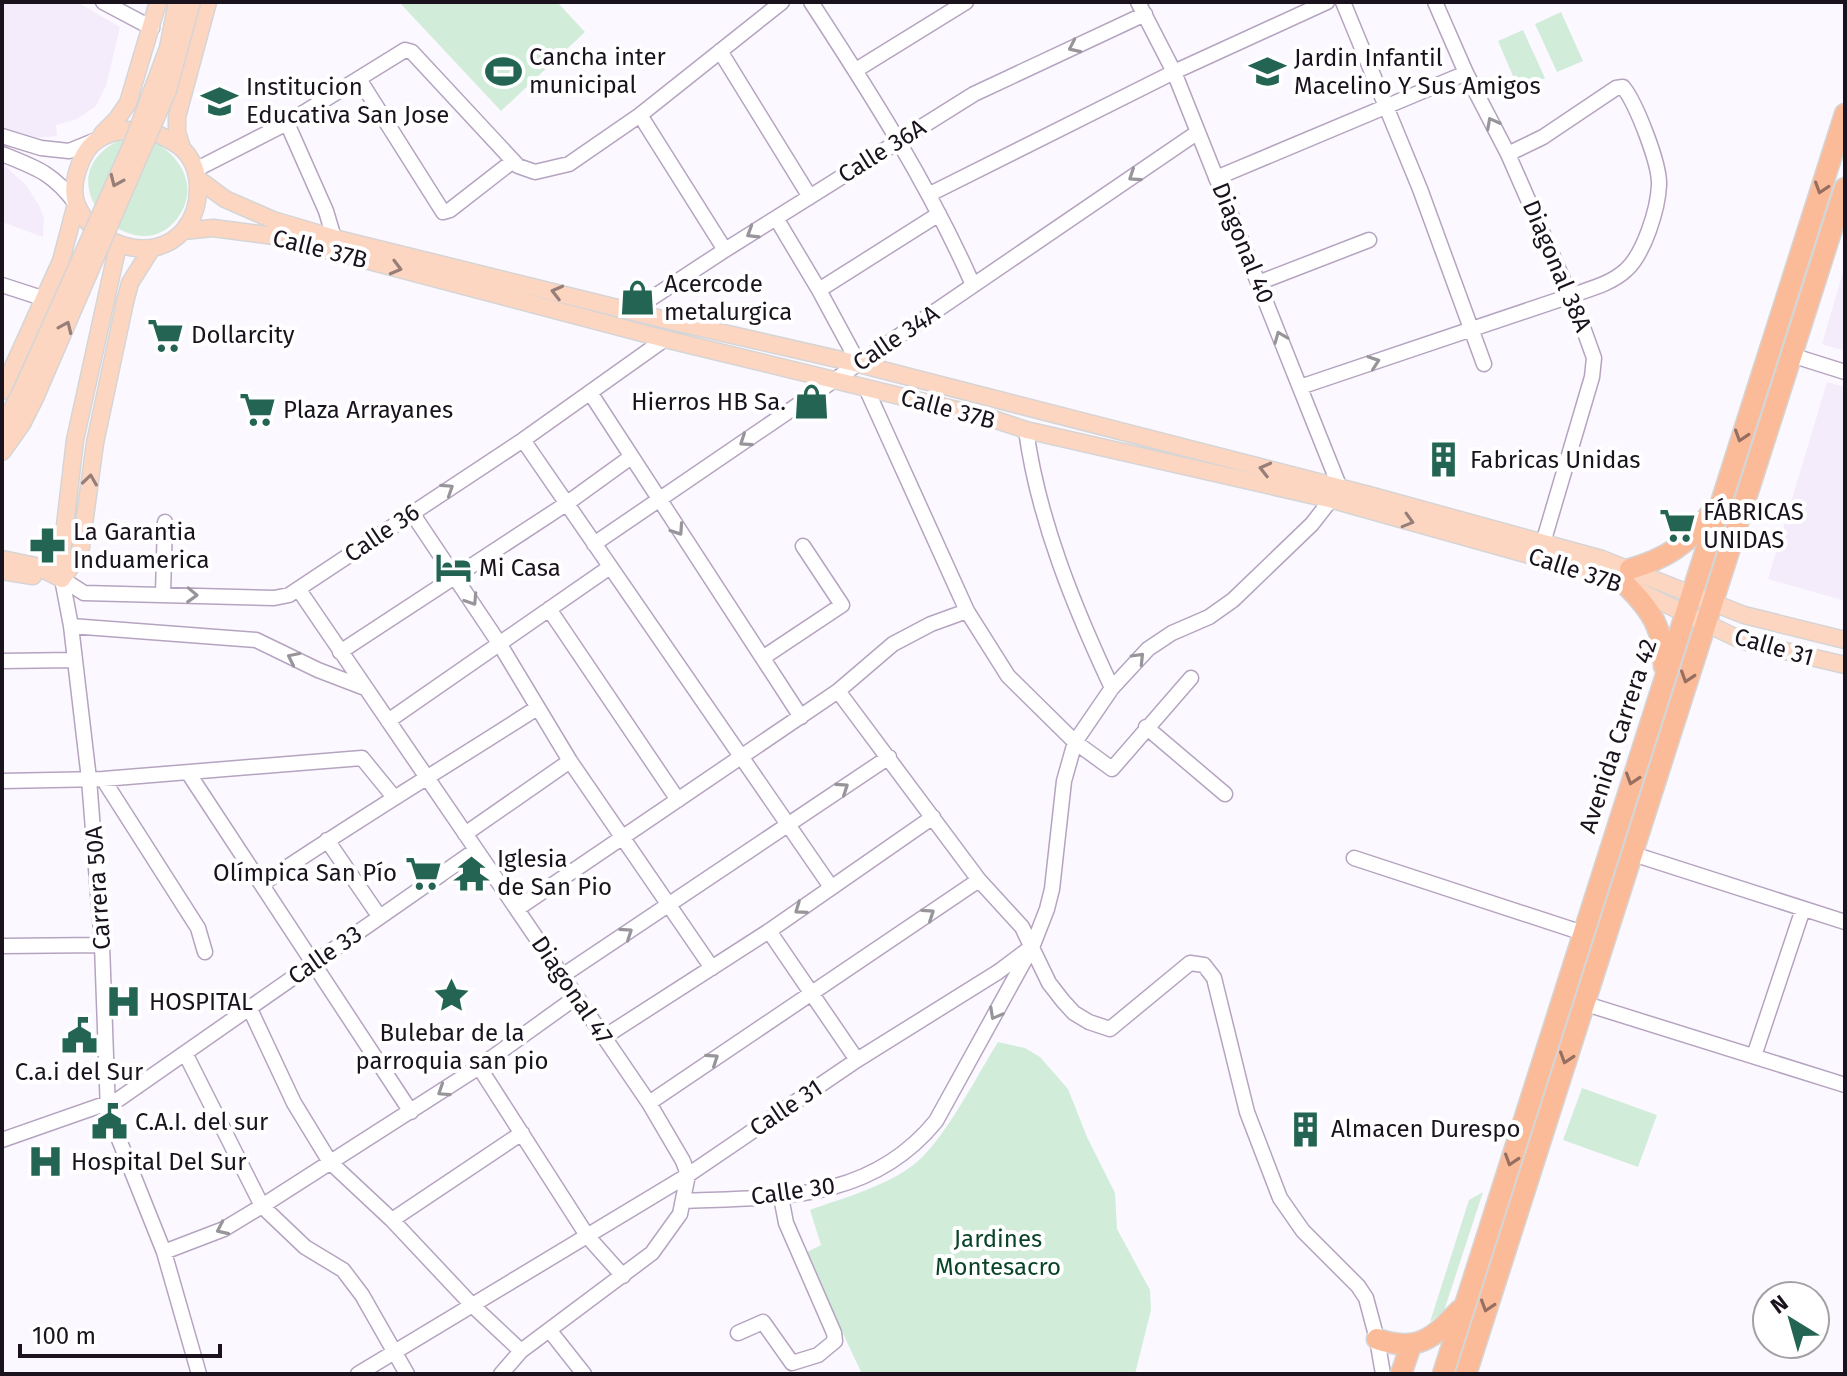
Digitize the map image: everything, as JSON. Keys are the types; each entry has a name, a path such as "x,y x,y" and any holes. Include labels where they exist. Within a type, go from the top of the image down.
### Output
{"highway":[{"name":"Avenida Carrera 42","path":"1443,1374 1845,114"},
{"name":"Avenida Carrera 42","path":"1466,1374 1845,188"},
{"path":"1664,678 1661,640 1656,622 1628,577 1679,548 1697,532 1725,486"},
{"path":"1600,949 1605,862"},
{"path":"1377,1339 1411,1345 1436,1335 1465,1304"},
{"path":"1401,1374 1411,1345"}],"main road":[{"path":"2,391 61,261 76,204 76,178 82,159 128,103 158,2"},
{"path":"2,452 22,424 28,395 132,144 168,48 177,2"},
{"path":"2,427 28,395 159,114 181,50 192,2"},
{"path":"76,204 89,221 118,245 131,249 152,248 172,240 193,216 199,198 196,174 182,148 177,117 208,2"},
{"path":"97,140 121,130 147,129 182,148"},
{"name":"Calle 37B","path":"196,174 225,199 273,220 334,238 859,364 1337,494 1593,573 1628,577"},
{"name":"Calle 37B","path":"183,231 213,228 274,236 1026,430 1337,494 1543,543 1688,604 1704,623"},
{"name":"Carrera 50A","path":"62,579 62,551 75,440 118,245"},
{"path":"62,579 80,554 97,431 130,283 152,248"},
{"name":"Calle 36","path":"2,559 36,566 62,579"},
{"name":"Calle 36","path":"2,571 62,579"},
{"name":"Calle 37B","path":"1688,604 1711,602"},
{"name":"Calle 31","path":"1711,602 1759,619 1845,640"},
{"name":"Calle 31","path":"1704,623 1743,641 1845,665"}],"street":[{"path":"103,2 152,28"},
{"path":"196,174 287,123 405,50 412,52 518,166 535,172 561,167 640,115 782,2"},
{"path":"811,2 899,139 930,194 973,285"},
{"path":"856,70 966,2"},
{"path":"930,194 1174,72 1327,2"},
{"path":"1343,2 1420,189 1484,364"},
{"name":"Diagonal 38A","path":"1435,2 1466,73 1508,154 1594,358 1543,543"},
{"name":"Diagonal 40","path":"1142,5 1174,72 1300,387 1337,494"},
{"name":"Calle 36A","path":"632,311 974,94 1142,5"},
{"path":"720,51 810,197"},
{"path":"1216,178 1466,73"},
{"path":"359,79 443,212 450,210 513,161"},
{"path":"1300,387 1570,296 1612,280 1629,267 1641,251 1659,182 1645,133 1623,87 1616,88 1543,137 1508,154"},
{"path":"640,115 725,250"},
{"path":"287,123 326,211 334,238"},
{"name":"Calle 34A","path":"594,544 1198,132"},
{"path":"3,137 41,148 69,151 97,140"},
{"path":"2,154 37,168 60,183 76,204"},
{"path":"819,290 939,214"},
{"path":"776,218 859,364"},
{"path":"1258,283 1369,240"},
{"path":"2,285 45,299"},
{"name":"Calle 36","path":"62,579 84,593 274,598 299,590 591,394 665,339"},
{"path":"1791,355 1845,372"},
{"path":"866,388 967,611 1008,676 1075,742 1112,769 1191,678"},
{"path":"591,394 801,717"},
{"path":"1026,430 1029,458 1066,582 1112,688"},
{"path":"523,440 831,887"},
{"path":"340,652 566,504 631,457"},
{"path":"1033,945 1052,889 1064,781 1075,742 1112,688 1160,640 1209,617 1233,600 1312,524 1337,494"},
{"path":"412,513 499,643 570,761 712,968"},
{"path":"163,594 165,522"},
{"path":"764,657 842,605 803,546"},
{"path":"388,721 610,567"},
{"name":"Carrera 50A","path":"62,579 96,779 108,1112 164,1252 199,1374"},
{"name":"Diagonal 47","path":"299,590 649,1103 688,1175"},
{"path":"549,609 678,800"},
{"path":"517,909 838,691 893,644 931,624 967,611"},
{"path":"71,626 256,640 318,670 365,688"},
{"path":"2,661 74,660"},
{"path":"838,691 979,880 1022,927 1049,983 1074,1013 1105,1029 1117,1026 1190,963 1204,965 1209,971 1224,1013 1247,1112 1280,1198 1303,1231 1358,1286 1371,1312 1383,1374"},
{"path":"262,884 393,796 537,708"},
{"path":"1146,727 1225,794"},
{"path":"562,976 889,757"},
{"path":"2,781 189,774 362,758 393,796"},
{"path":"465,834 570,761"},
{"path":"189,774 411,1112"},
{"path":"96,779 198,928 205,952"},
{"path":"604,1037 769,931 933,817"},
{"path":"327,840 379,916"},
{"name":"Calle 33","path":"2,1140 119,1099 476,850"},
{"path":"1630,853 1845,922"},
{"path":"1354,858 1583,933"},
{"path":"649,1103 979,880"},
{"path":"1754,1056 1803,909"},
{"path":"769,931 857,1060"},
{"path":"2,946 102,945"},
{"name":"Calle 31","path":"358,1374 396,1354 688,1175 857,1060 998,972 1033,945"},
{"name":"Calle 30","path":"683,1201 781,1197 850,1184 884,1168 919,1142 936,1121 1033,945"},
{"path":"164,1252 224,1229 262,1206 479,1067 575,998"},
{"path":"1583,1003 1845,1085"},
{"path":"249,1007 294,1103 330,1162 521,1351"},
{"path":"185,1053 262,1206 305,1247 343,1270 362,1295 407,1374"},
{"path":"479,1067 588,1237 623,1276"},
{"path":"392,1220 522,1133"},
{"path":"501,1374 521,1351 652,1253 680,1214 688,1175"},
{"path":"738,1333 763,1322 792,1363 818,1355 835,1341 786,1223 781,1197"},
{"path":"550,1331 584,1374"}],"shaded area":[{"path":"2,2 77,2 120,27 106,86 96,106 77,119 56,125 57,136 37,138 2,128"},
{"path":"2,163 26,185 39,205 44,218 43,237 2,222"},
{"path":"1845,265 1845,351 1822,344"},
{"path":"1827,382 1845,387 1845,601 1768,579"}],"green space":[{"name":"Cancha inter municipal","path":"399,2 557,2 585,32 501,111"},
{"path":"1561,12 1583,61 1557,72 1535,24"},
{"path":"1523,30 1545,78 1519,90 1498,41"},
{"path":"124,138 144,139 164,148 183,171 187,199 183,209 165,230 144,236 123,231 104,217 92,198 88,177 98,156"},
{"name":"Jardines Montesacro","path":"998,1042 1025,1048 1040,1057 1068,1089 1087,1137 1115,1193 1117,1229 1150,1290 1151,1310 1135,1374 862,1374 805,1253 821,1245 810,1210 880,1184 918,1161 950,1122"},
{"path":"1582,1088 1657,1115 1638,1167 1563,1140"},
{"path":"1483,1192 1444,1311 1430,1322 1469,1200"}],"place":[{"name":"Cancha inter municipal","path":"503,71"},
{"name":"Jardin Infantil Macelino Y Sus Amigos","path":"1268,72"},
{"name":"Institucion Educativa San Jose","path":"220,101"},
{"name":"Acercode metalurgica","path":"638,298"},
{"name":"Dollarcity","path":"165,335"},
{"name":"Hierros HB Sa.","path":"812,402"},
{"name":"Plaza Arrayanes","path":"257,410"},
{"name":"Fabricas Unidas","path":"1444,460"},
{"name":"FÁBRICAS UNIDAS","path":"1677,526"},
{"name":"La Garantia Induamerica","path":"47,546"},
{"name":"Mi Casa","path":"453,568"},
{"name":"Olímpica San Pío","path":"423,873"},
{"name":"Iglesia de San Pio","path":"471,873"},
{"name":"Bulebar de la parroquia san pio","path":"452,996"},
{"name":"HOSPITAL","path":"123,1002"},
{"name":"C.a.i del Sur","path":"79,1035"},
{"name":"C.A.I. del sur","path":"109,1122"},
{"name":"Almacen Durespo","path":"1305,1129"},
{"name":"Hospital Del Sur","path":"45,1162"}]}
